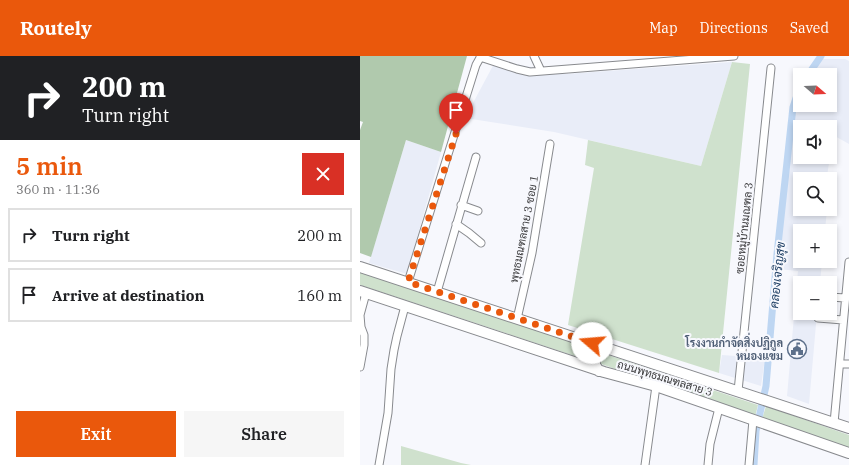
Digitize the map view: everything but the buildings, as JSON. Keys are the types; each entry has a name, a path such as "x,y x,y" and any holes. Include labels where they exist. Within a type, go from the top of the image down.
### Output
{"main road":[{"name":"ถนนพุทธมณฑลสาย 3","path":"360,267 849,428"},
{"name":"ถนนพุทธมณฑลสาย 3","path":"363,292 599,370 656,386 757,422 849,452"},
{"path":"599,370 595,365 595,356 599,349 606,348"}],"street":[{"path":"534,56 541,71"},
{"path":"408,282 476,65 481,57 530,72 734,56"},
{"name":"ซอยหมู่บ้านมณฑล 3","path":"738,391 771,68"},
{"name":"พุทธมณฑลสาย 3 ซอย 1","path":"517,319 532,253 550,144"},
{"path":"437,292 476,157"},
{"path":"461,205 478,211"},
{"path":"456,224 481,243"},
{"path":"834,423 840,364 845,338 843,320 849,262"},
{"path":"360,367 364,345 364,335 361,327 360,315 363,292"},
{"path":"837,297 845,298"},
{"path":"379,465 388,413 394,350 405,306"},
{"path":"837,320 843,320"},
{"path":"840,364 849,364"},
{"path":"646,465 656,386"},
{"path":"708,465 713,430 719,408"},
{"path":"749,465 757,422"}],"shaded area":[{"path":"820,59 845,59 849,61 849,144 837,137 837,120 794,120 796,112 837,112 837,68 815,68"},
{"path":"496,60 566,74 732,62 701,166 554,132 465,118"},
{"path":"793,127 793,164 829,164 828,172 793,172 793,216 826,216 826,224 793,224 793,268 821,268 821,276 798,276 798,271 778,269"},
{"path":"406,140 441,152 407,274 369,263"},
{"path":"794,320 816,320 809,404 787,396"},
{"path":"722,355 765,358 761,386 719,373"}],"green space":[{"path":"360,56 467,56 441,152 406,140 371,257 360,253 360,130 363,122 360,121"},
{"path":"732,62 750,64 719,373 568,325 594,168 585,165 588,140 701,166"},
{"path":"360,271 594,349 591,352 590,361 360,285"},
{"path":"605,354 758,405 755,417 601,364 598,360 599,356"},
{"path":"766,406 849,435 849,448 762,419"},
{"path":"401,446 461,463 471,465 401,465"}],"waterway":[{"name":"คลองเจริญสุข","path":"813,68 821,56"},
{"name":"คลองเจริญสุข","path":"754,465 756,431 766,386 777,254 793,107"}],"place":[{"name":"โรงงานกำจัดสิ่งปฏิกูล หนองแขม","path":"797,349"}],"route":[{"path":"456,134 408,282 592,343"}]}
